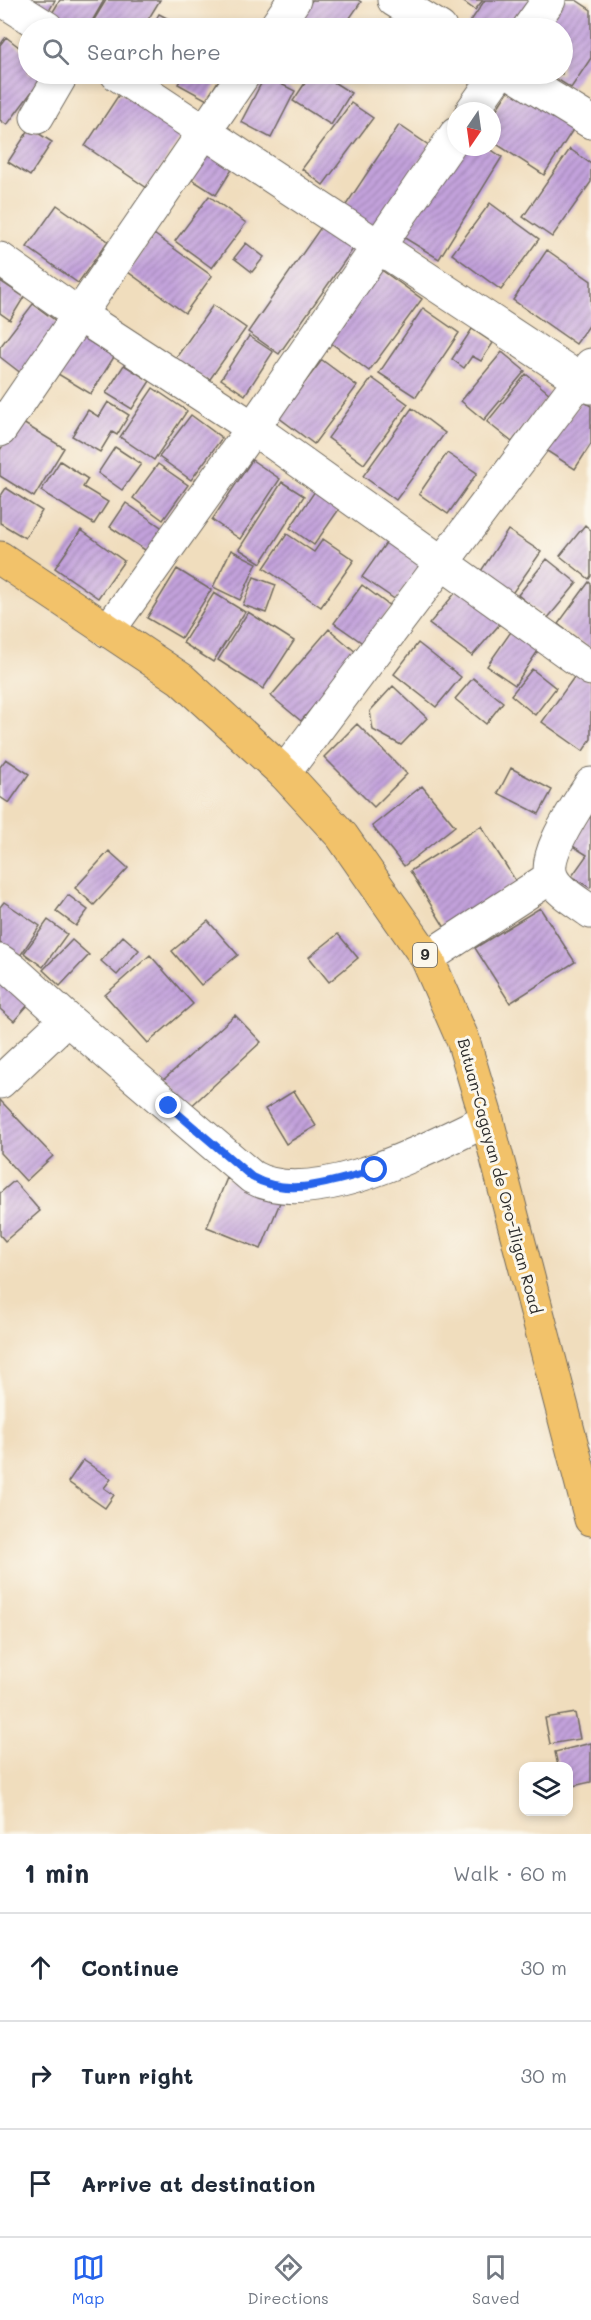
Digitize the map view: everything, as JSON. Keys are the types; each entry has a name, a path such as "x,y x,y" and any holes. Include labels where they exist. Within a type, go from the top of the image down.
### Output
{"highway":[{"name":"Butuan-Cagayan de Oro-Iligan Road","path":"0,558 181,679 284,773 342,836 427,958 463,1040 487,1120 591,1519"}],"street":[{"path":"3,0 31,18"},
{"path":"281,18 294,0"},
{"path":"394,0 424,18"},
{"path":"536,18 549,0"},
{"path":"37,117 56,84"},
{"path":"133,84 379,246 587,377 442,563 284,773"},
{"path":"0,430 237,84"},
{"path":"478,102 491,84"},
{"path":"529,84 591,122"},
{"path":"108,631 253,428 447,147"},
{"path":"0,259 78,314 253,428 591,669"},
{"path":"591,784 557,841 550,862 551,877 562,890 591,912"},
{"path":"427,958 551,877"},
{"path":"0,961 252,1177 262,1183 296,1188 320,1185 375,1170 487,1120"},
{"path":"0,1082 67,1019"}],"building":[{"path":"30,0 55,0 49,11"},
{"path":"60,0 104,0 94,18 57,18 51,15"},
{"path":"106,0 160,0 149,18 95,18"},
{"path":"312,0 358,0 361,2 350,18 300,18"},
{"path":"461,0 483,0 475,10"},
{"path":"485,0 533,0 521,18 473,18"},
{"path":"563,0 576,0 591,10 591,58 571,88 565,84 573,84 573,18 551,18"},
{"path":"6,37 18,46 18,84 38,84 7,125 0,120 0,45"},
{"path":"178,84 216,84 207,100"},
{"path":"261,84 281,84 295,91 271,138 241,122"},
{"path":"304,84 337,84 351,93 331,125 293,101"},
{"path":"511,87 574,128 544,175 501,147 501,102"},
{"path":"120,93 183,134 147,188 85,146"},
{"path":"351,103 373,118 323,185 302,169"},
{"path":"399,125 430,146 375,228 344,208"},
{"path":"30,128 52,142 30,176 8,162"},
{"path":"570,149 591,164 591,182 552,237 523,217"},
{"path":"209,152 233,168 216,195 191,179"},
{"path":"453,156 502,157 439,259 403,237"},
{"path":"209,196 246,223 212,268 175,241"},
{"path":"490,203 539,239 501,290 452,254"},
{"path":"57,205 108,241 78,283 27,247"},
{"path":"321,227 353,249 279,354 248,332"},
{"path":"154,234 212,276 185,313 128,272"},
{"path":"246,243 264,257 252,272 234,258"},
{"path":"547,250 591,281 591,323 576,344 513,300"},
{"path":"380,269 422,299 369,371 327,340"},
{"path":"0,281 24,297 10,320 0,313"},
{"path":"33,304 60,324 22,374 0,357 0,347"},
{"path":"213,305 246,328 208,382 175,359"},
{"path":"423,308 459,333 416,397 379,373"},
{"path":"472,329 493,343 481,361 472,356 464,368 452,359"},
{"path":"76,333 114,357 91,394 53,371"},
{"path":"249,336 273,352 245,395 221,379"},
{"path":"502,352 525,371 484,420 461,401"},
{"path":"322,360 357,386 314,444 278,417"},
{"path":"124,365 150,381 132,409 106,393"},
{"path":"526,374 550,394 512,442 487,422"},
{"path":"372,378 408,404 364,464 328,438"},
{"path":"153,388 187,411 154,460 120,437"},
{"path":"581,400 591,406 591,444 575,469 547,451"},
{"path":"108,402 129,415 117,435 112,432 100,452 72,436 88,410 99,417"},
{"path":"412,408 445,433 396,500 363,476"},
{"path":"191,415 222,438 191,480 159,457"},
{"path":"18,420 64,448 34,497 0,476 0,450"},
{"path":"115,447 141,464 122,490 98,473"},
{"path":"447,453 477,473 448,514 419,494"},
{"path":"252,460 280,479 240,539 212,520"},
{"path":"60,461 88,479 83,487 108,502 94,524 41,491"},
{"path":"158,464 188,485 163,520 133,498"},
{"path":"282,482 304,496 261,563 239,549"},
{"path":"6,488 42,511 25,538 0,523 0,497"},
{"path":"317,488 342,505 314,545 290,528"},
{"path":"126,503 164,529 148,552 110,527"},
{"path":"585,525 591,530 591,576 589,579 560,556"},
{"path":"81,530 124,561 98,598 55,568"},
{"path":"508,530 541,552 511,595 479,574"},
{"path":"287,534 314,552 323,539 354,560 321,607 264,568"},
{"path":"390,537 424,560 396,600 362,577"},
{"path":"231,550 257,563 240,600 213,587"},
{"path":"547,559 577,583 547,619 518,595"},
{"path":"177,569 211,590 181,638 147,618"},
{"path":"254,577 276,585 266,613 243,605"},
{"path":"589,582 591,584 591,649 558,624"},
{"path":"362,585 391,607 364,644 334,623"},
{"path":"462,585 506,617 472,656 429,624"},
{"path":"214,593 245,612 213,662 183,643"},
{"path":"248,612 294,641 263,689 218,660"},
{"path":"515,626 542,645 515,685 487,666"},
{"path":"329,629 358,654 301,721 271,696"},
{"path":"418,643 461,677 436,707 394,674"},
{"path":"532,669 556,688 535,715 511,695"},
{"path":"577,673 591,683 591,739 583,751 542,722"},
{"path":"473,678 503,702 486,724 455,699"},
{"path":"393,686 427,718 401,745 373,730 370,711"},
{"path":"357,724 407,774 374,807 324,757"},
{"path":"6,759 29,774 9,803 0,797 0,767"},
{"path":"511,768 552,790 539,814 498,793"},
{"path":"422,786 455,826 404,866 372,826"},
{"path":"591,813 590,888 572,876 587,855 571,845"},
{"path":"481,826 517,883 445,928 410,871"},
{"path":"109,851 128,868 94,905 75,888"},
{"path":"68,895 88,910 76,926 56,911"},
{"path":"4,902 40,926 20,956 0,943 0,907"},
{"path":"540,908 575,962 510,1003 475,948"},
{"path":"48,920 67,934 43,967 24,953"},
{"path":"208,921 238,955 201,985 172,951"},
{"path":"338,934 358,958 329,982 309,957"},
{"path":"123,936 139,950 117,975 101,961"},
{"path":"72,940 89,955 60,986 43,970"},
{"path":"150,955 193,1004 148,1043 105,995"},
{"path":"8,973 35,997 14,1021 0,1009 0,982"},
{"path":"235,1015 261,1042 187,1110 161,1082"},
{"path":"294,1091 316,1126 286,1144 265,1109"},
{"path":"0,1100 53,1156 26,1181 0,1153"},
{"path":"227,1178 281,1200 261,1249 207,1227"},
{"path":"14,1181 40,1211 5,1241 0,1235 0,1193"},
{"path":"83,1460 111,1479 104,1488 114,1495 105,1508 68,1482"},
{"path":"575,1713 580,1739 550,1744 545,1718"},
{"path":"591,1743 591,1782 573,1786 573,1762 557,1762 555,1752"}],"route":[{"path":"169,1106 262,1183 296,1188 320,1185 375,1170"}]}
